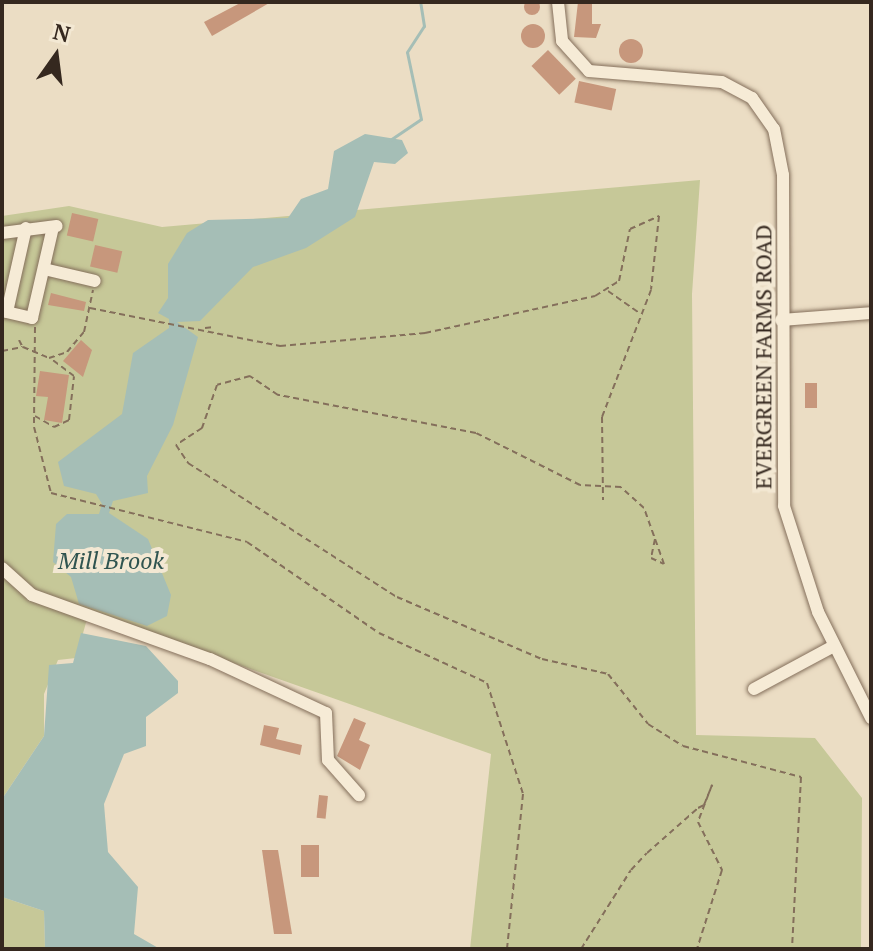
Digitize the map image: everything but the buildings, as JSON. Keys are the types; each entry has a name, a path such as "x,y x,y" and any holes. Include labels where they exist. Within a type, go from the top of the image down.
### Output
{"street":[{"name":"EVERGREEN FARMS ROAD","path":"558,2 562,41 589,71 693,77 745,93 778,139 784,506 834,646 871,718"},
{"path":"2,233 26,228 56,226 32,318 4,312 26,228"},
{"path":"44,269 95,281"},
{"path":"781,320 871,313"},
{"path":"2,568 32,595 210,659 326,713 328,760 359,795"},
{"path":"754,689 834,646"}],"path":[{"path":"90,308 270,345 332,345 517,317 608,290 621,274 630,229 659,216 652,285 602,417 606,484 603,500"},
{"path":"49,358 81,338 95,281"},
{"path":"608,290 639,313"},
{"path":"32,318 34,415 48,489 99,506 247,542 379,633 487,683 523,794 507,949"},
{"path":"204,329 214,327"},
{"path":"19,340 23,347 49,358 75,380 69,423 51,427 34,415"},
{"path":"2,351 23,347"},
{"path":"655,539 651,558 664,564 666,555 655,539 642,505 606,484 564,480 476,433 278,395 245,375 217,385 202,428 176,448 188,463 397,597 542,659 608,674 648,724 683,746 801,777 792,949"},
{"path":"581,949 631,870 698,808 710,797 714,786 707,788 698,808 722,870 697,949"}],"green space":[{"path":"700,180 692,294 696,735 815,738 862,798 861,949 470,949 491,754 89,612 76,658 58,660 44,694 44,736 2,799 2,216 69,206 162,227"},
{"path":"2,897 44,911 45,949 2,949"}],"water":[{"name":"Mill Brook","path":"365,134 402,140 408,153 395,164 374,162 355,217 306,248 253,267 200,321 177,322 198,337 173,425 147,476 148,493 113,501 109,513 148,539 171,595 167,616 147,626 79,604 71,577 53,562 56,524 67,514 99,514 102,504 96,494 64,486 58,462 122,414 133,353 169,328 169,319 158,313 168,298 168,264 187,233 208,220 288,218 301,199 328,189 334,151"},
{"name":"Mill Brook","path":"81,633 146,646 178,681 178,693 146,717 146,746 124,754 104,804 108,852 138,887 134,934 160,949 45,949 44,911 2,897 2,799 44,736 49,665 73,663"}],"waterway":[{"path":"390,140 421,119 407,52 424,26 420,2"}]}
